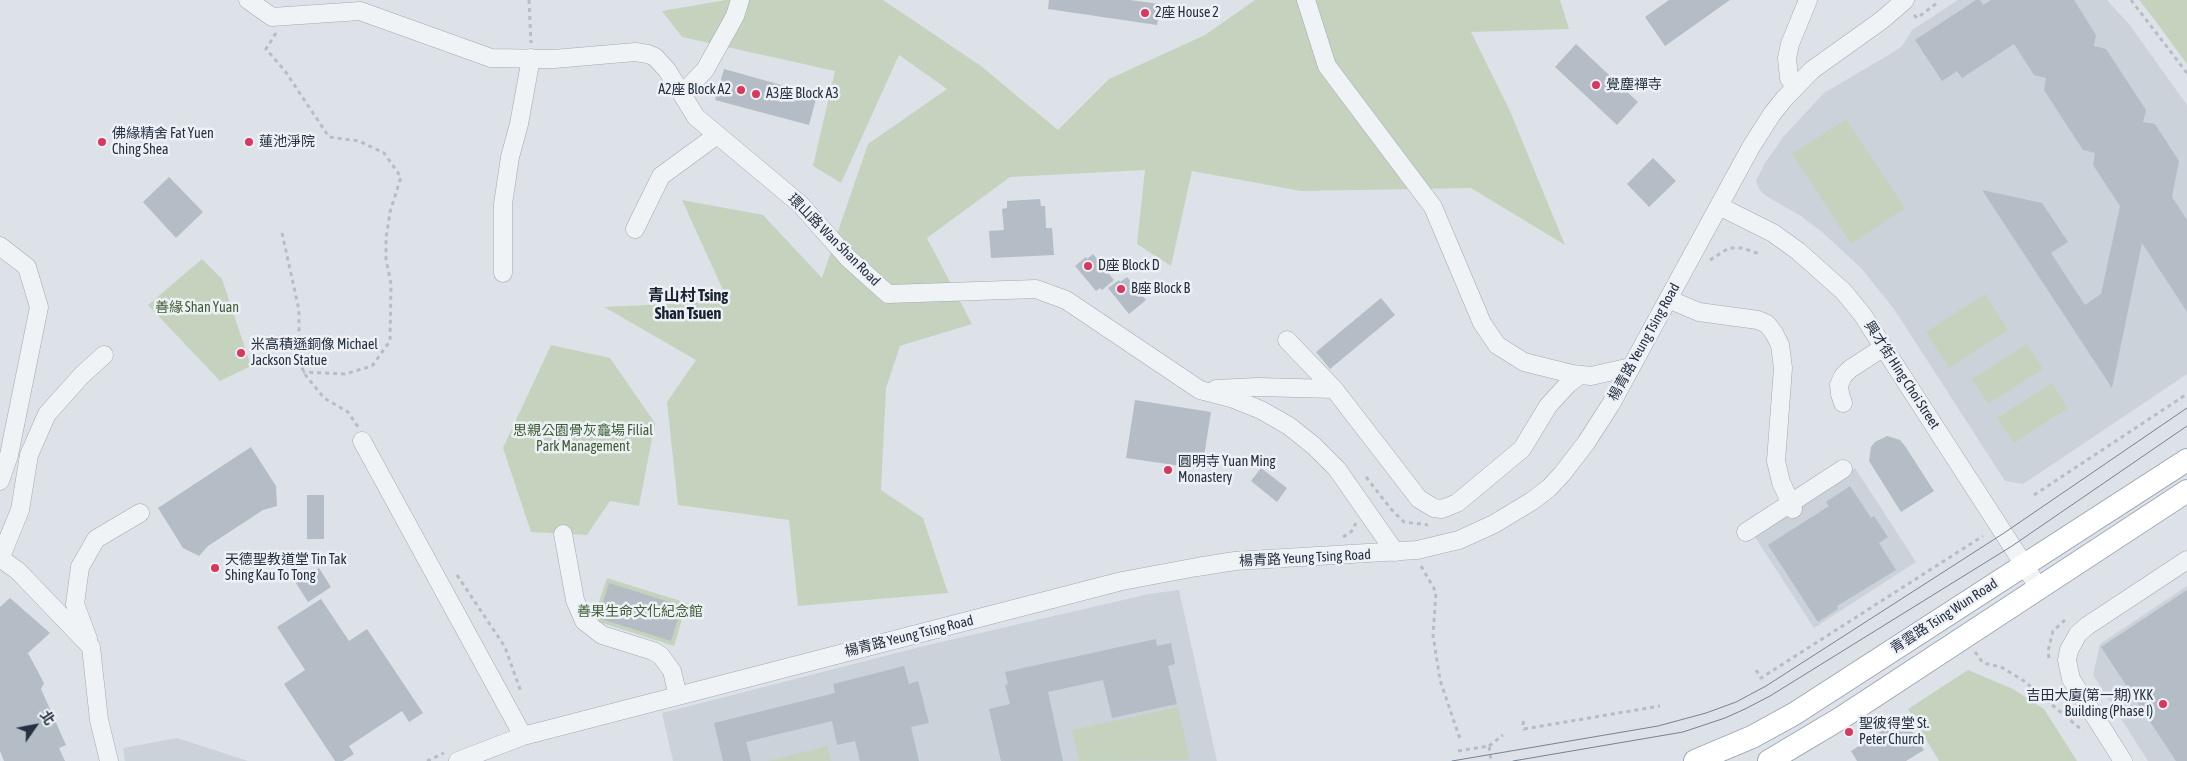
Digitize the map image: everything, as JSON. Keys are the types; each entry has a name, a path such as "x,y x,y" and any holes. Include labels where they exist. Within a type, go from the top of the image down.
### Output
{"main road":[{"name":"青雲路 Tsing Wun Road","path":"1695,761 1752,737 1794,714 2187,460"},
{"name":"青雲路 Tsing Wun Road","path":"1769,761 1841,718 2187,491"}],"street":[{"name":"環山路 Wan Shan Road","path":"248,0 272,16 360,11 491,58 554,60 635,52 655,57 667,70 696,117 800,204 848,258 888,294 1036,289 1066,300 1200,390 1231,398 1261,410 1289,426 1337,468 1395,552"},
{"path":"682,94 705,70 734,16 740,0"},
{"path":"1306,0 1327,66 1433,207 1488,334 1502,349 1524,362 1580,375 1599,374 1631,366"},
{"path":"1795,87 1788,78 1787,58 1790,44 1808,0"},
{"name":"楊青路 Yeung Tsing Road","path":"453,756 523,736 1150,575 1196,566 1263,559 1416,550 1459,540 1494,524 1537,496 1562,474 1586,443 1631,366 1761,130 1778,106 1812,70 1882,20 1905,0"},
{"path":"503,273 503,204 510,157 519,124 531,58"},
{"path":"635,228 661,176 717,135"},
{"name":"興才街 Hing Choi Street","path":"1719,206 1772,234 1821,270 1862,314 2039,588"},
{"path":"0,246 27,267 39,307 9,455 0,481"},
{"path":"1668,299 1699,312 1758,320 1767,324 1774,334 1780,345 1783,368 1776,461 1781,482 1792,506"},
{"path":"1287,340 1334,389 1419,499 1434,508 1442,509 1457,503 1522,449 1548,406 1568,384 1580,375"},
{"path":"1843,403 1839,385 1843,376 1850,369 1884,347"},
{"path":"90,647 18,571 0,559 20,510 29,455 47,414 82,375 104,355"},
{"path":"1200,390 1257,387 1334,389"},
{"path":"362,442 523,736"},
{"path":"1746,532 1792,506 1843,469"},
{"path":"109,761 99,720 90,647 75,604 80,567 96,539 140,513"},
{"path":"563,534 575,600 584,621 602,635 653,651 661,656 672,671 678,696"},
{"path":"2123,761 2071,678 2068,660 2069,650 2078,634 2087,626 2187,560"}],"path":[{"path":"529,0 531,58"},
{"path":"2131,0 2187,73"},
{"path":"1918,18 1937,3"},
{"path":"278,29 266,49 285,71 329,137 359,141 384,153 401,177 390,212 386,238 386,259 391,284 390,341 372,366 345,374 303,372"},
{"path":"2034,495 2187,394"},
{"path":"1364,474 1390,509 1404,522 1423,526 1432,524"},
{"path":"1342,538 1351,532 1357,522"},
{"path":"1756,670 1761,678 1982,536"},
{"path":"1420,564 1436,592 1433,635 1440,680 1462,742"},
{"path":"1975,652 1983,663 2000,667 2024,681 2089,736"},
{"path":"1523,721 1524,729 1660,706"},
{"path":"1458,751 1489,746 1503,735"},
{"path":"1489,746 1491,761"},
{"path":"427,761 453,756"}],"shaded area":[{"path":"1958,0 2107,0 2129,24 2187,105 2187,374 2023,484 2005,481 1894,309 1861,268 1822,232 1801,216 1766,196 1759,189 1756,181 1765,163 1784,136 1824,93 1897,50 1903,45 1912,30"},
{"path":"1855,468 1916,562 1814,628 1753,534"},
{"name":"吉田大廈(第一期) YKK Building (Phase I)","path":"2187,586 2187,761 2148,761 2093,675 2100,644"},
{"path":"1179,590 1217,761 673,761 662,713 924,646 1149,594"},
{"path":"177,738 248,761 125,761 123,748"}],"green space":[{"path":"726,0 883,0 981,66 1058,130 1109,79 1205,35 1255,0 1560,0 1569,29 1471,32 1510,111 1565,245 1471,188 1301,191 1192,171 1171,266 1137,244 1145,170 1010,177 927,238 972,324 900,346 886,388 881,490 923,518 948,593 798,606 789,520 678,505 667,402 696,360 604,307 728,301 682,200 763,215 822,278 868,144 947,89 899,55 841,183 813,166 835,71 682,37 662,11"},
{"path":"2139,0 2187,0 2187,64 2151,15"},
{"path":"1846,119 1905,208 1851,244 1792,154"},
{"name":"善緣 Shan Yuan","path":"202,259 222,279 251,366 220,381 148,305"},
{"path":"1985,294 2008,330 1949,368 1926,332"},
{"path":"2027,344 2043,369 1988,404 1972,379"},
{"name":"思親公園骨灰龕場 Filial Park Management","path":"551,345 610,358 655,423 639,506 610,501 587,535 531,532 503,448"},
{"path":"2052,383 2068,408 2014,443 1997,418"},
{"name":"善果生命文化紀念館","path":"607,578 687,603 674,646 593,620"},
{"path":"1968,670 2013,689 2044,709 2077,761 1939,761 1908,709"},
{"path":"1178,707 1190,760 1079,761 1072,730"},
{"path":"827,746 831,761 767,761"}],"building":[{"path":"1049,0 1130,0 1160,4 1157,25 1048,9"},
{"path":"1669,0 1730,0 1665,46 1645,17"},
{"path":"1976,0 1980,0 1983,5 1991,0 2074,0 2096,35 2094,46 2106,49 2146,110 2143,122 2155,124 2179,161 2172,197 2187,220 2187,312 2142,243 2112,388 1982,190 2042,203 2068,242 2051,253 2085,305 2101,294 2120,206 2093,165 2095,153 2083,150 2044,90 2046,78 2034,75 2014,44 1962,78 1957,71 1942,81 1915,40"},
{"name":"覺塵禪寺","path":"1576,44 1638,102 1617,125 1555,67"},
{"path":"724,69 817,95 809,125 715,100"},
{"path":"1653,158 1676,181 1649,207 1627,184"},
{"path":"169,177 203,212 176,238 143,202"},
{"path":"1040,199 1041,206 1045,206 1046,228 1052,228 1054,255 991,258 989,231 1004,230 1002,209 1007,208 1007,201"},
{"path":"1093,254 1114,280 1102,290 1100,288 1096,291 1075,266"},
{"path":"1127,277 1146,300 1129,314 1108,288"},
{"path":"1381,298 1395,315 1330,369 1316,352"},
{"path":"1135,400 1211,412 1202,469 1126,458"},
{"path":"1887,436 1900,440 1934,491 1901,512 1869,461 1871,447 1875,442"},
{"path":"251,447 276,486 277,506 263,510 208,546 199,556 183,548 158,508"},
{"path":"1261,468 1287,488 1277,502 1251,481"},
{"path":"1850,486 1871,518 1874,516 1888,537 1879,543 1896,570 1837,606 1838,609 1818,622 1768,545 1829,506 1826,502"},
{"path":"307,495 324,495 324,539 307,539"},
{"path":"319,568 331,587 308,602 296,583"},
{"name":"善果生命文化紀念館","path":"609,583 682,606 671,641 598,618"},
{"name":"吉田大廈(第一期) YKK Building (Phase I)","path":"2187,590 2187,761 2176,761 2101,647"},
{"path":"10,598 50,633 28,653 44,683 41,689 66,745 59,748 65,761 4,761 0,751 0,607"},
{"path":"321,599 349,641 367,629 423,713 409,722 402,711 349,746 354,754 343,761 335,761 284,684 305,670 277,627"},
{"path":"1156,639 1157,646 1171,643 1175,664 1168,666 1177,704 1112,718 1103,680 1048,692 1063,761 1001,761 989,709 1010,704 1005,685 1008,684 1005,672"},
{"path":"904,666 909,684 918,681 929,723 911,727 919,761 860,761 855,741 837,745 832,721 746,742 751,761 723,761 714,723 835,693 833,684"},
{"path":"1903,717 1924,750 1906,761 1857,761 1851,751"}],"tram line":[{"path":"1452,761 1658,726 1706,713 1736,702 1766,686 2004,533 2187,408"},
{"path":"1513,761 1683,732 1745,709 1770,696 2012,546 2187,426"}],"place":[{"name":"2座 House 2","path":"1145,13"},
{"name":"覺塵禪寺","path":"1596,85"},
{"name":"A2座 Block A2","path":"741,90"},
{"name":"A3座 Block A3","path":"756,94"},
{"name":"佛緣精舍 Fat Yuen Ching Shea","path":"102,142"},
{"name":"蓮池淨院","path":"249,142"},
{"name":"D座 Block D","path":"1088,266"},
{"name":"B座 Block B","path":"1121,289"},
{"name":"米高積遜銅像 Michael Jackson Statue","path":"241,353"},
{"name":"圓明寺 Yuan Ming Monastery","path":"1168,470"},
{"name":"天德聖教道堂 Tin Tak Shing Kau To Tong","path":"215,568"},
{"name":"吉田大廈(第一期) YKK Building (Phase I)","path":"2163,704"},
{"name":"聖彼得堂 St. Peter Church","path":"1849,732"}],"district":[{"name":"青山村 Tsing Shan Tsuen","path":"688,305"}]}
